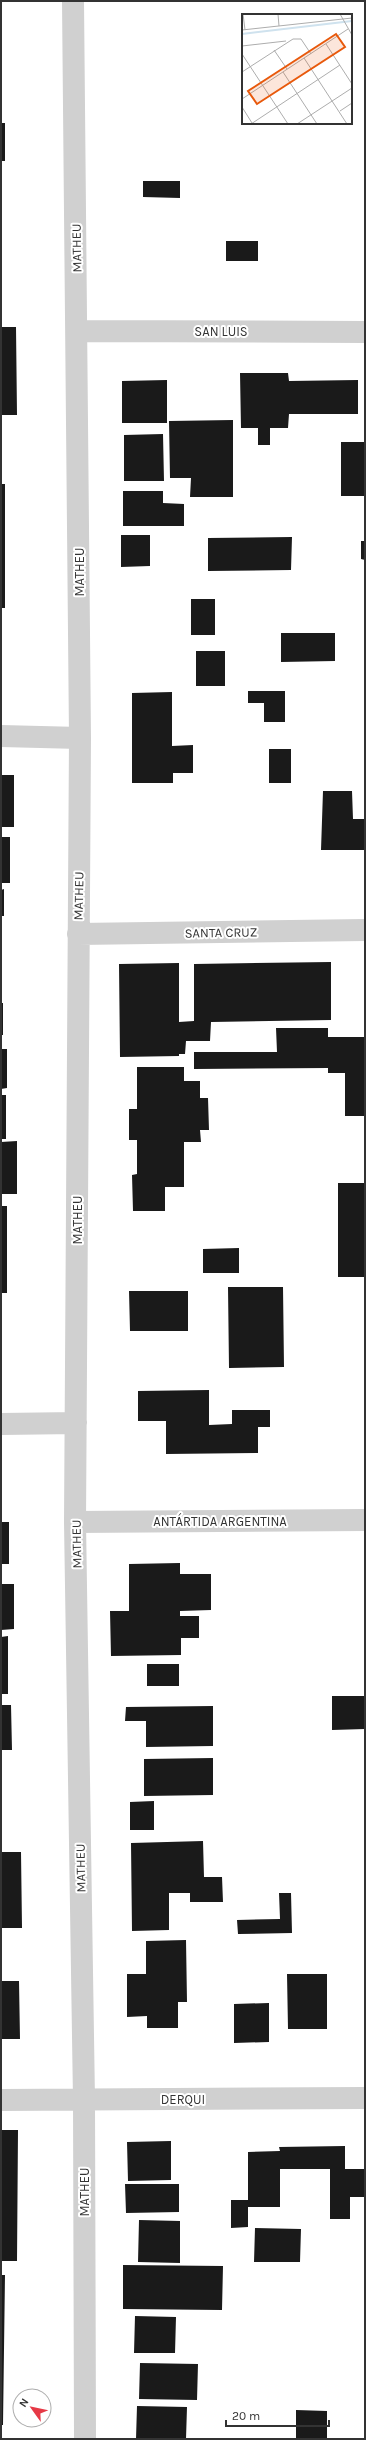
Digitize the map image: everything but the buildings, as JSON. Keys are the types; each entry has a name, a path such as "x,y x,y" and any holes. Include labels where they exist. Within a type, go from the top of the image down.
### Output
{"street":[{"name":"MATHEU","path":"73,1 80,738 75,1522 84,2100 85,2439"},
{"name":"SAN LUIS","path":"77,331 365,332"},
{"path":"1,736 80,738"},
{"name":"SANTA CRUZ","path":"78,934 365,930"},
{"path":"1,1424 76,1423"},
{"name":"ANTÁRTIDA ARGENTINA","path":"75,1522 365,1520"},
{"name":"DERQUI","path":"1,2100 365,2098"}]}
